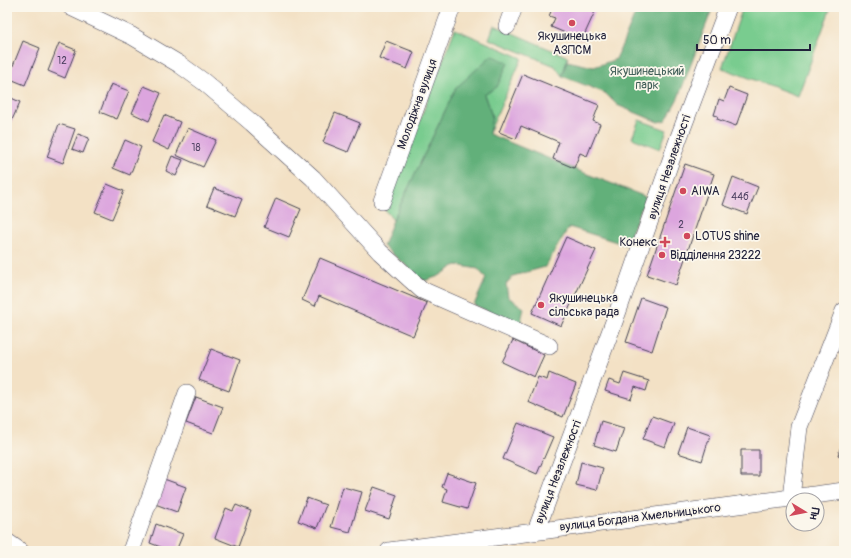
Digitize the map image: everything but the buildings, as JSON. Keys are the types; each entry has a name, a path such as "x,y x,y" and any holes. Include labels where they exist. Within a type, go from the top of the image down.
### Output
{"street":[{"path":"71,7 132,36 179,64 204,82 313,178 380,252 422,290 549,346"},
{"name":"Молодіжна вулиця","path":"382,201 452,7"},
{"path":"507,26 514,7"},
{"name":"вулиця Незалежності","path":"536,531 618,311 679,137 728,7"},
{"path":"792,492 799,427 844,311"},
{"path":"131,551 187,393"},
{"name":"вулиця Богдана Хмельницького","path":"825,494 844,491"},
{"name":"вулиця Богдана Хмельницького","path":"389,551 785,499"},
{"path":"7,542 20,551"}],"green space":[{"name":"Якушинецький парк","path":"638,7 713,7 678,98 666,120 658,122 617,105 605,93 562,76 567,61 594,67 616,59"},
{"path":"743,7 831,7 798,96 722,68"},
{"path":"494,25 568,57 562,76 555,66 489,39"},
{"path":"455,29 522,58 489,133 492,116 484,94 456,88 393,220 385,210"},
{"path":"492,55 508,63 497,87 484,95 492,116 489,134 646,197 626,245 569,227 545,267 513,276 506,284 508,297 524,308 520,326 474,305 486,278 478,269 456,265 439,276 424,281 383,246 393,220 456,88"},
{"path":"639,120 667,130 660,149 632,138"}],"place":[{"name":"Якушинецька АЗПСМ","path":"572,23"},
{"name":"AIWA","path":"683,191"},
{"name":"LOTUS shine","path":"687,236"},
{"name":"Конекс","path":"665,242"},
{"name":"Відділення 23222","path":"662,255"},
{"name":"Якушинецька сільська рада","path":"541,305"}]}
